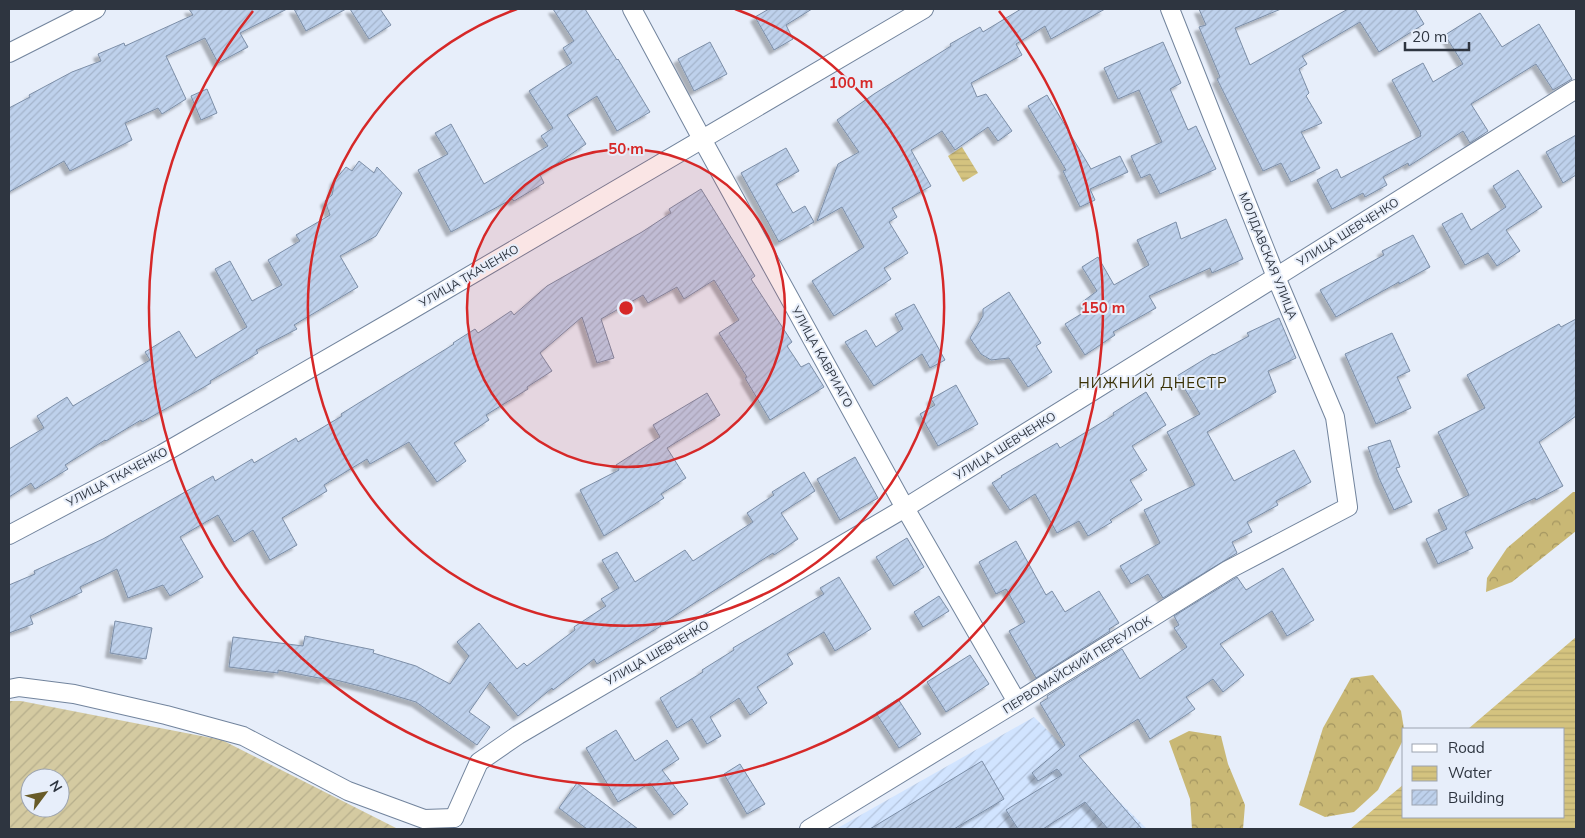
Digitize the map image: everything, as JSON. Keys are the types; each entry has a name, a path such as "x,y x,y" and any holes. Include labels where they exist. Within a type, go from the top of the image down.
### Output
{"street":[{"path":"9,54 96,9"},
{"name":"УЛИЦА КАВРИАГО","path":"632,9 905,508 1017,702"},
{"name":"УЛИЦА ТКАЧЕНКО","path":"9,535 162,454 924,9"},
{"name":"МОЛДАВСКАЯ УЛИЦА","path":"1170,9 1276,277 1335,417 1348,507"},
{"name":"УЛИЦА ШЕВЧЕНКО","path":"457,823 479,762 518,735 905,508 1576,89"},
{"name":"ПЕРВОМАЙСКИЙ ПЕРЕУЛОК","path":"809,829 1228,570 1348,507"},
{"path":"9,689 19,687 74,694 166,715 243,736 348,791 424,819 457,823"}],"shaded area":[{"path":"9,701 21,701 222,740 398,829 9,829"},
{"path":"1034,717 1147,829 836,829"}],"green space":[{"path":"1573,492 1576,492 1576,531 1512,582 1486,592 1487,578 1507,548"},
{"path":"1373,675 1401,711 1404,728 1402,728 1402,742 1378,790 1354,812 1325,817 1299,805 1323,728 1351,678"},
{"path":"1189,731 1221,736 1228,764 1245,805 1243,829 1192,829 1190,799 1169,741"}],"water":[{"path":"962,147 978,173 963,182 948,156"},
{"path":"1576,637 1576,829 1350,829 1402,786 1402,818 1565,818 1565,728 1469,728"}],"building":[{"path":"189,9 287,9 240,33 248,47 218,63 205,38 166,56 186,99 162,114 158,108 125,123 132,140 70,171 64,161 9,192 9,108 72,72 101,61 98,54 124,43 125,46 193,15"},
{"path":"294,9 346,9 306,31"},
{"path":"350,9 380,9 391,25 369,39"},
{"path":"553,9 585,9 650,112 617,131 597,96 567,115 586,144 540,175 544,183 514,201 512,199 451,232 418,170 448,154 435,133 451,124 484,184 548,146 541,136 553,128 529,91 572,63 563,48 574,41"},
{"path":"769,9 812,9 786,25 793,39 774,50 755,17"},
{"path":"1021,9 1105,9 1051,39 1045,26 1016,44 1022,55 971,83 977,97 986,94 1012,131 998,141 988,127 955,150 942,131 911,150 931,186 892,208 897,217 889,222 908,253 884,268 891,279 834,316 812,281 864,247 842,207 817,221 838,164 859,152 837,120 874,94 951,46 950,44 980,27 983,32"},
{"path":"1199,9 1281,9 1235,28 1250,65 1348,9 1415,9 1424,24 1379,52 1360,22 1302,56 1307,64 1299,69 1309,93 1306,96 1322,123 1301,132 1320,168 1291,182 1281,163 1263,171 1217,79 1220,77 1199,27 1206,25"},
{"path":"1480,13 1502,47 1539,24 1572,79 1553,90 1536,64 1471,104 1488,131 1470,143 1463,131 1409,166 1408,163 1383,177 1387,185 1365,197 1363,193 1332,209 1317,180 1337,169 1341,178 1421,136 1392,80 1423,63 1433,82 1463,64 1445,35"},
{"path":"710,42 727,74 694,91 678,59"},
{"path":"1163,42 1181,83 1170,89 1188,130 1196,126 1216,169 1160,194 1150,174 1141,178 1131,156 1162,142 1139,90 1118,99 1104,68"},
{"path":"207,89 217,113 201,120 191,96"},
{"path":"1047,95 1091,169 1120,156 1128,172 1090,189 1095,200 1080,207 1063,171 1066,170 1028,106"},
{"path":"1576,135 1576,175 1563,183 1546,152"},
{"path":"786,148 799,171 776,184 793,213 805,206 814,222 779,242 741,173"},
{"path":"359,161 374,173 377,167 402,193 376,236 340,256 358,287 294,325 297,329 256,350 258,353 210,381 211,383 142,422 141,420 105,440 65,465 68,469 35,489 31,483 9,497 9,449 44,428 37,416 67,397 73,406 150,360 145,352 179,331 196,358 247,327 215,269 230,261 252,301 282,285 268,260 300,241 296,235 330,215 325,201 332,195 335,180 346,167 352,171"},
{"path":"1518,170 1542,207 1506,230 1520,251 1497,266 1488,253 1465,265 1442,224 1462,213 1471,230 1506,207 1493,186"},
{"path":"701,189 755,276 751,279 792,342 787,346 801,367 809,363 824,387 770,420 745,378 747,377 719,333 739,320 714,280 684,299 677,287 648,303 643,295 601,319 614,358 597,363 582,317 540,353 552,371 527,387 528,389 486,415 489,420 454,443 466,461 437,482 409,442 370,464 367,459 324,485 327,491 282,518 297,545 270,560 253,530 234,542 218,515 180,537 203,577 170,596 163,585 128,598 117,569 80,587 82,592 30,616 33,624 9,633 9,585 35,574 34,571 103,539 213,476 215,481 252,459 254,463 296,438 298,442 342,416 341,414 475,329 478,333 511,311 514,315 547,286 642,232 671,213 669,209"},
{"path":"1226,219 1243,259 1212,273 1210,268 1149,296 1156,308 1113,332 1115,335 1085,355 1065,324 1086,311 1081,303 1097,291 1082,267 1098,257 1114,285 1149,265 1137,240 1176,222 1181,239"},
{"path":"1413,235 1430,267 1336,317 1320,290 1384,255 1382,251"},
{"path":"1009,292 1041,343 1036,346 1052,372 1028,387 1009,358 991,360 981,354 970,338 983,316 983,309"},
{"path":"914,304 945,360 930,368 922,354 874,386 845,342 866,330 876,347 903,329 895,314"},
{"path":"1279,318 1296,358 1268,371 1276,392 1207,432 1234,481 1294,450 1311,482 1276,501 1278,505 1247,522 1252,532 1232,542 1237,553 1163,598 1148,574 1131,584 1120,566 1160,543 1144,510 1195,485 1167,432 1200,414 1177,376 1213,354 1249,336 1247,333"},
{"path":"1576,319 1576,416 1539,442 1563,486 1465,532 1473,548 1438,564 1426,539 1447,529 1438,510 1469,495 1438,432 1485,408 1467,375 1559,324 1561,327"},
{"path":"1392,333 1410,371 1397,377 1411,408 1376,424 1345,354"},
{"path":"956,385 978,424 938,446 920,414 935,405 931,399"},
{"path":"1146,392 1166,425 1132,446 1147,470 1130,480 1142,500 1110,520 1112,522 1088,536 1079,521 1057,533 1035,494 1010,510 992,483 1057,443 1060,448 1114,415 1113,413"},
{"path":"707,393 720,415 667,448 686,478 661,494 664,498 604,536 580,490 619,470 616,465 660,437 653,425"},
{"path":"1390,440 1400,467 1396,468 1412,502 1394,510 1379,478 1368,447"},
{"path":"855,457 878,498 840,520 817,479"},
{"path":"804,472 815,491 781,513 798,539 774,555 773,553 661,626 597,664 594,659 553,690 552,688 518,716 490,682 469,712 490,727 477,745 416,702 324,677 324,679 278,670 278,673 229,667 233,637 303,646 305,636 374,650 373,653 416,666 450,684 469,656 457,642 479,623 517,669 524,663 527,666 575,630 574,627 606,606 601,599 619,588 602,560 617,552 635,582 685,550 693,561 753,522 747,513 774,495 772,492"},
{"path":"907,538 924,567 894,586 876,557"},
{"path":"1016,541 1046,595 1052,591 1065,612 1099,591 1119,623 1109,629 1110,631 1036,678 1009,631 1025,622 1006,589 996,594 979,562"},
{"path":"1283,568 1314,620 1287,636 1272,611 1220,644 1244,675 1223,692 1213,679 1186,697 1195,709 1150,739 1138,719 1079,756 1142,829 1108,829 1085,802 1043,829 1018,829 1006,810 1062,775 1057,769 1038,781 1032,773 1065,745 1040,703 1048,698 1047,696 1122,649 1140,679 1187,647 1174,628 1179,625 1174,616 1237,577 1246,590"},
{"path":"839,577 871,629 835,651 824,632 787,654 793,664 757,687 767,703 750,715 739,698 710,717 721,736 707,744 692,719 677,728 660,698 703,672 702,670 734,650 733,648 824,594 820,588"},
{"path":"939,596 949,611 923,627 914,612"},
{"path":"115,621 152,628 146,659 110,653"},
{"path":"970,655 989,684 946,712 927,682"},
{"path":"898,699 921,734 899,748 876,713"},
{"path":"616,730 635,761 667,740 679,759 662,770 688,804 674,815 650,783 618,802 586,748"},
{"path":"982,761 1004,799 954,829 870,829"},
{"path":"740,764 765,804 747,814 724,774"},
{"path":"577,783 638,829 587,829 559,808"}],"district":[{"name":"НИЖНИЙ ДНЕСТР","path":"1153,383"}]}
